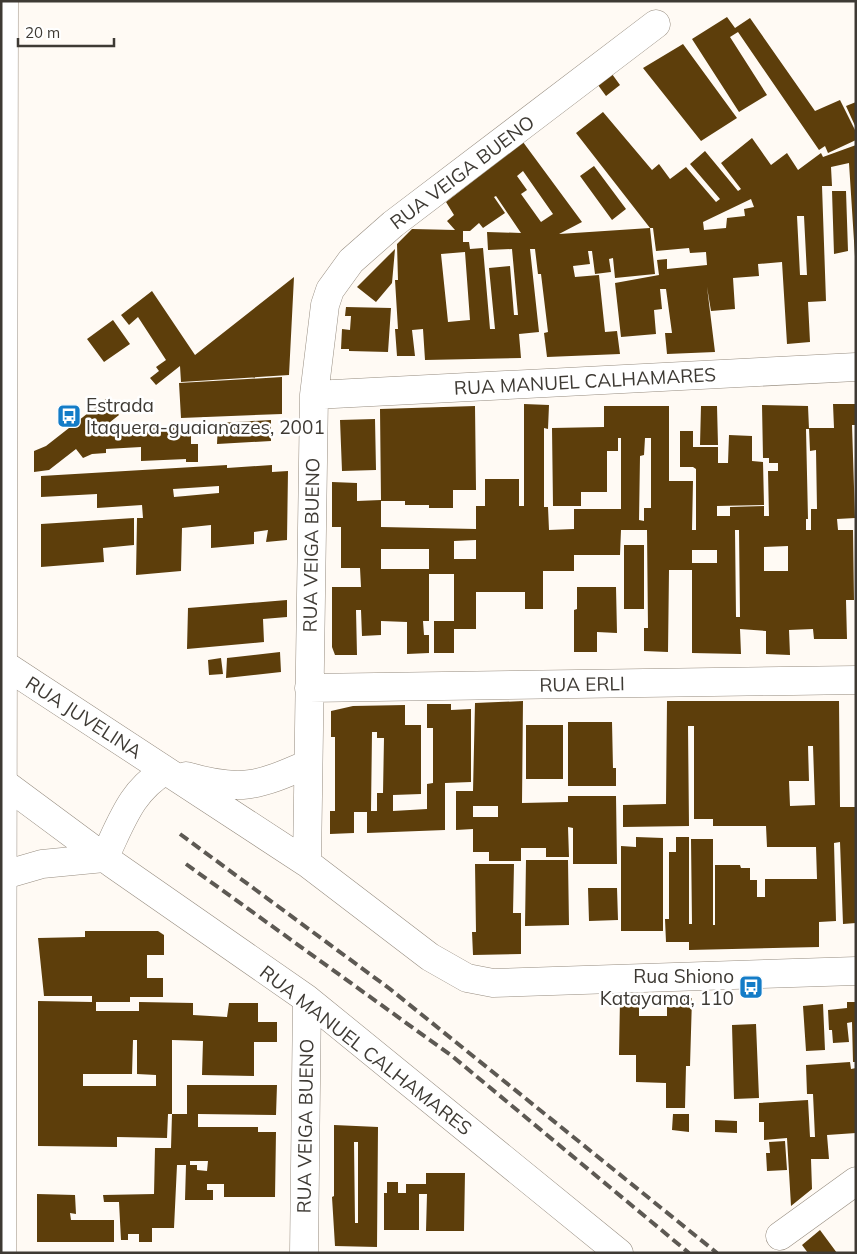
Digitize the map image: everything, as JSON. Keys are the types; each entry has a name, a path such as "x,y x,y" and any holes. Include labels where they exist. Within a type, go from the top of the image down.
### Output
{"street":[{"path":"2,1253 2,1004 5,784 4,1"},
{"name":"RUA VEIGA BUENO","path":"307,863 314,395 325,305 337,278 351,261 393,224 656,24"},
{"name":"RUA MANUEL CALHAMARES","path":"314,395 856,367"},
{"name":"RUA JUVELINA","path":"4,664 307,863 430,957 451,971 467,978 493,983 856,971"},
{"name":"RUA ERLI","path":"309,688 856,680"},
{"name":"RUA JUVELINA","path":"165,771 210,783 236,786 266,782 308,764"},
{"path":"4,875 42,864 104,858 135,796 152,778 165,771"},
{"name":"RUA MANUEL CALHAMARES","path":"5,784 104,858 307,999 619,1253"},
{"name":"RUA VEIGA BUENO","path":"304,1253 307,999"},
{"path":"780,1236 856,1181"}],"building":[{"path":"727,17 735,28 750,18 815,111 840,100 856,132 856,140 828,153 825,146 819,150 738,32 730,37 767,95 739,112 692,39"},
{"path":"683,44 737,118 701,141 643,68"},
{"path":"612,74 620,85 606,96 598,85"},
{"path":"856,102 856,128 846,106"},
{"path":"603,112 652,170 659,164 670,179 686,167 716,202 720,199 690,164 705,151 738,191 741,189 721,163 752,138 771,165 787,153 798,170 821,153 823,157 856,145 856,272 849,163 831,167 832,186 822,186 826,301 808,302 810,342 787,344 782,262 758,264 759,276 733,278 735,309 711,311 707,287 715,352 667,354 665,333 672,333 666,289 660,289 662,309 654,310 656,334 621,337 615,283 659,275 657,260 667,259 667,269 707,265 706,252 690,253 689,248 656,251 653,228 650,228 576,133","holes":["751,199 754,207 744,209 745,216 727,218 726,228 704,230 703,222","797,216 804,216 807,275 800,275"]},
{"path":"523,142 582,222 559,234 650,228 655,274 615,278 613,258 609,259 611,272 595,274 592,251 588,251 590,264 573,266 575,277 599,275 605,332 617,331 620,354 547,357 544,333 548,332 541,274 538,274 535,249 530,249 539,332 519,334 521,358 425,360 423,329 412,330 415,356 397,356 395,329 398,329 395,280 398,280 397,244 412,229 455,230 447,221 454,215 446,202","holes":["523,171 553,214 541,222 521,194 527,190 517,176","496,196 521,233 487,232 488,250 512,249 518,315 514,315 510,266 489,268 495,329 490,329 483,248 470,249 469,242 463,242 463,231 470,231 479,223 483,228 505,213 494,197","465,252 470,320 448,322 441,254"]},
{"path":"594,166 626,209 612,220 580,176"},
{"path":"832,191 846,191 848,251 834,254"},
{"path":"395,249 392,283 376,302 357,287"},
{"path":"294,277 289,375 181,382 180,366 156,385 150,378 159,371 156,367 166,360 138,317 129,325 121,315 152,291 195,355"},
{"path":"346,307 391,308 388,352 341,349 342,329 350,330 351,316 345,316"},
{"path":"113,320 130,344 104,362 87,339"},
{"path":"282,377 282,414 181,418 179,383"},
{"path":"106,399 119,415 100,430 191,425 191,444 198,444 198,462 186,462 186,459 141,461 141,447 106,449 106,453 92,454 83,458 76,449 49,470 34,472 34,451 46,446"},
{"path":"524,404 549,405 548,429 544,428 544,507 548,507 549,530 574,529 574,509 621,509 621,438 618,438 618,451 607,451 607,492 581,492 581,506 553,506 552,428 604,427 604,406 669,406 669,481 693,481 692,530 696,530 696,469 693,467 680,467 680,431 693,431 693,447 718,447 718,463 728,463 729,435 752,436 752,461 763,462 764,505 717,506 717,516 730,516 730,507 764,506 764,516 769,516 768,471 778,471 778,463 769,463 769,458 763,458 762,405 808,406 809,429 806,429 808,519 806,519 806,530 811,530 811,509 817,509 816,450 810,451 809,428 834,428 833,404 856,404 856,425 852,425 855,518 837,519 838,530 853,530 854,600 846,600 847,639 814,639 813,629 789,630 790,655 766,654 766,631 740,629 741,654 692,653 692,570 669,570 668,652 644,651 644,628 648,628 647,530 621,530 620,555 574,555 574,571 543,571 543,609 525,609 525,592 476,592 476,629 454,629 454,653 434,653 434,621 454,621 454,574 429,574 429,621 423,621 424,635 429,635 429,653 407,654 407,622 381,621 381,635 362,636 361,610 356,610 357,655 335,655 332,647 332,587 361,587 360,568 341,568 341,527 332,527 332,482 357,483 357,501 381,500 380,409 475,406 476,490 453,490 453,508 405,505 405,501 381,501 381,527 476,529 476,506 485,506 485,479 519,479 519,506 524,506","holes":["645,438 651,438 651,508 644,508 644,521 639,520 640,456 644,455","735,530 739,530 740,617 736,617","476,540 476,559 454,559 454,541","788,546 788,571 764,571 764,547","381,549 429,549 429,569 381,569","692,550 717,550 717,563 692,563"]},
{"path":"701,406 717,406 718,445 700,445"},
{"path":"375,419 376,470 342,471 340,420"},
{"path":"271,420 271,441 217,444 218,423"},
{"path":"227,465 227,468 272,465 272,472 288,471 287,540 266,542 268,530 254,532 254,544 211,548 211,525 182,528 181,571 136,575 137,518 143,518 142,505 97,508 97,494 41,497 41,476","holes":["219,486 219,493 174,497 173,489"]},
{"path":"134,518 134,545 103,548 104,562 41,567 41,524"},
{"path":"624,545 644,545 644,609 624,609"},
{"path":"577,587 616,587 617,633 597,632 597,652 574,652 574,610 577,609"},
{"path":"287,600 287,617 263,619 264,642 187,649 188,608"},
{"path":"280,652 281,672 226,678 227,658"},
{"path":"221,658 223,674 209,675 208,660"},
{"path":"523,701 522,803 568,802 568,796 616,796 617,864 573,864 573,828 568,827 569,857 546,857 546,848 521,848 521,861 489,861 489,852 473,852 473,829 456,830 456,791 473,791 475,703","holes":["473,806 498,806 498,817 473,817"]},
{"path":"667,701 839,701 840,807 856,807 856,923 843,924 840,842 834,843 836,921 819,922 819,947 689,950 689,942 666,942 665,919 669,919 669,852 676,852 676,837 689,837 689,924 692,924 691,839 713,839 713,925 715,925 715,865 740,865 741,868 750,868 750,880 757,880 757,897 765,897 765,879 817,879 816,847 767,847 766,826 713,826 713,819 694,819 694,726 688,726 689,826 623,827 623,805 666,804","holes":["808,746 813,746 815,805 790,806 789,781 809,781"]},
{"path":"427,704 451,704 451,710 471,709 471,782 445,783 445,830 367,833 367,812 354,812 354,833 330,834 330,811 335,811 335,737 331,737 331,711 353,706 405,705 405,725 421,725 421,794 393,795 393,811 427,809 427,784 433,783 433,728 427,728","holes":["372,732 377,732 377,738 384,738 383,793 377,793 377,811 371,811"]},
{"path":"568,722 612,722 613,768 616,768 616,786 568,786"},
{"path":"526,725 563,725 563,779 526,779"},
{"path":"636,837 663,838 663,931 621,931 621,846 636,847"},
{"path":"526,860 568,860 569,925 525,926"},
{"path":"475,864 514,864 513,913 521,913 521,954 473,955 472,932 476,932"},
{"path":"588,888 617,888 618,920 589,921"},
{"path":"85,931 158,931 164,935 164,955 147,955 147,978 163,978 163,997 130,997 130,1002 96,1002 96,1011 139,1011 139,1002 193,1003 193,1015 227,1017 229,1003 258,1003 258,1022 277,1022 277,1042 254,1042 254,1076 202,1075 203,1041 172,1040 172,1114 168,1114 167,1138 117,1137 117,1147 38,1146 38,1001 92,1002 92,996 44,996 38,938 85,937","holes":["133,1040 137,1040 137,1074 156,1075 156,1086 83,1086 83,1074 132,1074"]},
{"path":"639,998 639,1016 667,1016 667,998 692,998 690,1066 686,1066 685,1108 666,1108 666,1083 636,1082 636,1055 619,1055 620,999"},
{"path":"847,1002 856,1002 856,1062 853,1062 852,1022 847,1023 849,1042 833,1043 832,1030 829,1030 828,1010 847,1008"},
{"path":"823,1004 825,1050 806,1051 803,1006"},
{"path":"756,1024 759,1098 734,1099 732,1025"},
{"path":"850,1062 851,1069 856,1068 856,1133 827,1135 829,1159 811,1159 812,1189 791,1206 787,1138 764,1140 764,1122 759,1122 759,1103 808,1100 810,1137 815,1137 813,1094 807,1094 806,1065"},
{"path":"187,1085 277,1085 276,1115 198,1114 198,1127 258,1127 258,1132 276,1132 275,1197 224,1197 224,1184 207,1184 207,1190 213,1190 213,1200 185,1200 186,1165 177,1165 174,1228 152,1228 152,1242 139,1242 139,1234 128,1234 128,1240 121,1240 119,1202 104,1202 103,1195 154,1194 155,1148 171,1148 172,1114 187,1114","holes":["190,1161 208,1161 207,1171 197,1170 197,1165 190,1165"]},
{"path":"673,1114 689,1114 689,1132 672,1130"},
{"path":"715,1120 737,1121 737,1133 715,1132"},
{"path":"334,1125 378,1127 377,1247 335,1246 332,1197 334,1196","holes":["354,1142 358,1142 358,1223 355,1223"]},
{"path":"785,1141 787,1170 767,1171 766,1153 770,1153 769,1142"},
{"path":"426,1173 465,1173 464,1231 426,1231 427,1194 419,1194 419,1230 384,1230 384,1193 387,1193 387,1182 398,1182 398,1193 406,1193 406,1184 426,1184"},
{"path":"37,1194 75,1195 76,1214 70,1213 71,1220 114,1220 114,1242 37,1242"},
{"path":"820,1230 837,1253 808,1253 802,1245"}],"railway":[{"path":"180,834 390,989 717,1253"},
{"path":"186,864 452,1056 689,1253"}],"place":[{"name":"Estrada Itaquera-guaianazes, 2001","path":"69,416"},
{"name":"Rua Shiono Katayama, 110","path":"751,987"}]}
